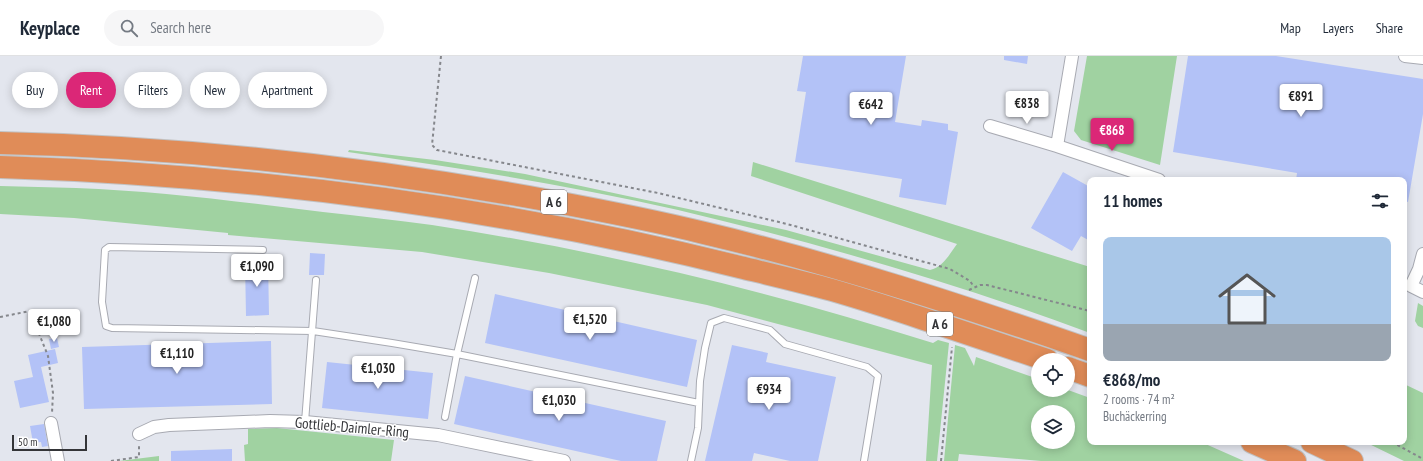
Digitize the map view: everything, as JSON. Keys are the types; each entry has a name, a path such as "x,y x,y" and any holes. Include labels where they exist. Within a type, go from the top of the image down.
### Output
{"highway":[{"name":"A 6","path":"0,143 50,144 167,151 316,164 440,181 590,209 706,233 834,267 980,312 1087,349"},
{"name":"A 6","path":"0,167 86,170 237,181 382,198 485,213 585,232 691,255 832,290 1031,355"},
{"path":"1075,371 1087,375"},
{"path":"1254,445 1273,461"},
{"path":"1257,445 1295,461"},
{"path":"1318,445 1352,461"}],"street":[{"path":"1057,146 1072,56"},
{"path":"1405,56 1423,58"},
{"path":"990,126 1057,146 1150,177"},
{"path":"1423,254 1408,285 1423,292"},
{"name":"Gottlieb-Daimler-Ring","path":"139,434 154,427 169,425 270,421 305,422 438,435 564,461"},
{"path":"51,422 58,461"}],"lane":[{"path":"263,250 109,247 105,250 102,302 106,326 112,328 313,331 392,342 457,354 699,403"},
{"path":"446,417 457,354 475,278"},
{"path":"305,422 316,280"},
{"path":"691,461 698,428 700,381 705,348 711,323 724,318 770,330 785,344 868,367 878,376 864,461"}],"path":[{"path":"441,56 432,145 437,150 658,193 787,224 950,269 970,281 974,286"},
{"path":"969,290 974,286 987,285 1087,310"},
{"path":"0,317 30,311 48,356 53,393 51,422"},
{"path":"941,461 952,346"},
{"path":"111,461 139,457 139,434"},
{"path":"1397,445 1423,459"}],"green space":[{"path":"1087,56 1177,56 1160,165 1081,140 1074,131"},
{"path":"349,150 435,160 525,174 786,230 930,270 939,266 957,244 751,176 753,162 1087,266 1087,332 989,297 886,265 782,236 678,210 555,185 348,152"},
{"path":"0,186 107,189 169,194 405,221 496,235 685,274 810,306 933,343 938,340 949,343 937,461 926,461 932,365 707,305 549,273 422,252 228,235 228,233 74,218 0,214"},
{"path":"1418,303 1423,306 1423,328 1418,326 1415,321"},
{"path":"955,345 965,348 974,366 976,357 1031,377 1031,397 1075,397 1075,393 1087,397 1087,445 1208,445 1244,461 1041,461 959,454 958,461 944,461"},
{"path":"1407,385 1423,393 1423,461 1404,461 1371,445 1407,445"},
{"path":"277,428 394,440 391,461 245,461 244,445 248,444 248,429"},
{"path":"159,456 159,461 119,461"}],"building":[{"path":"803,56 906,56 895,122 921,126 922,120 948,124 948,130 958,132 946,205 899,197 902,179 795,162 806,92 797,91"},
{"path":"1004,56 1028,56 1027,64 1004,60"},
{"path":"1188,56 1276,56 1423,79 1423,114 1408,202 1407,177 1296,177 1297,173 1173,152"},
{"path":"1063,172 1087,185 1087,239 1081,236 1072,251 1031,228"},
{"path":"310,253 325,254 324,275 309,275"},
{"path":"268,260 269,315 246,316 245,261"},
{"path":"495,294 697,340 687,387 485,343"},
{"path":"45,310 47,317 39,319 37,311"},
{"path":"57,338 59,347 51,349 49,339"},
{"path":"271,341 272,404 84,409 82,347"},
{"path":"732,345 768,353 766,362 836,377 818,461 790,461 754,453 752,461 705,461"},
{"path":"55,349 58,363 41,367 49,402 20,408 14,381 33,377 28,355"},
{"path":"327,362 433,373 428,419 322,408"},
{"path":"465,376 666,421 657,461 621,461 454,424"},
{"path":"44,424 48,446 42,447 41,442 33,443 30,426"},
{"path":"232,449 232,461 171,461 171,451"}]}
